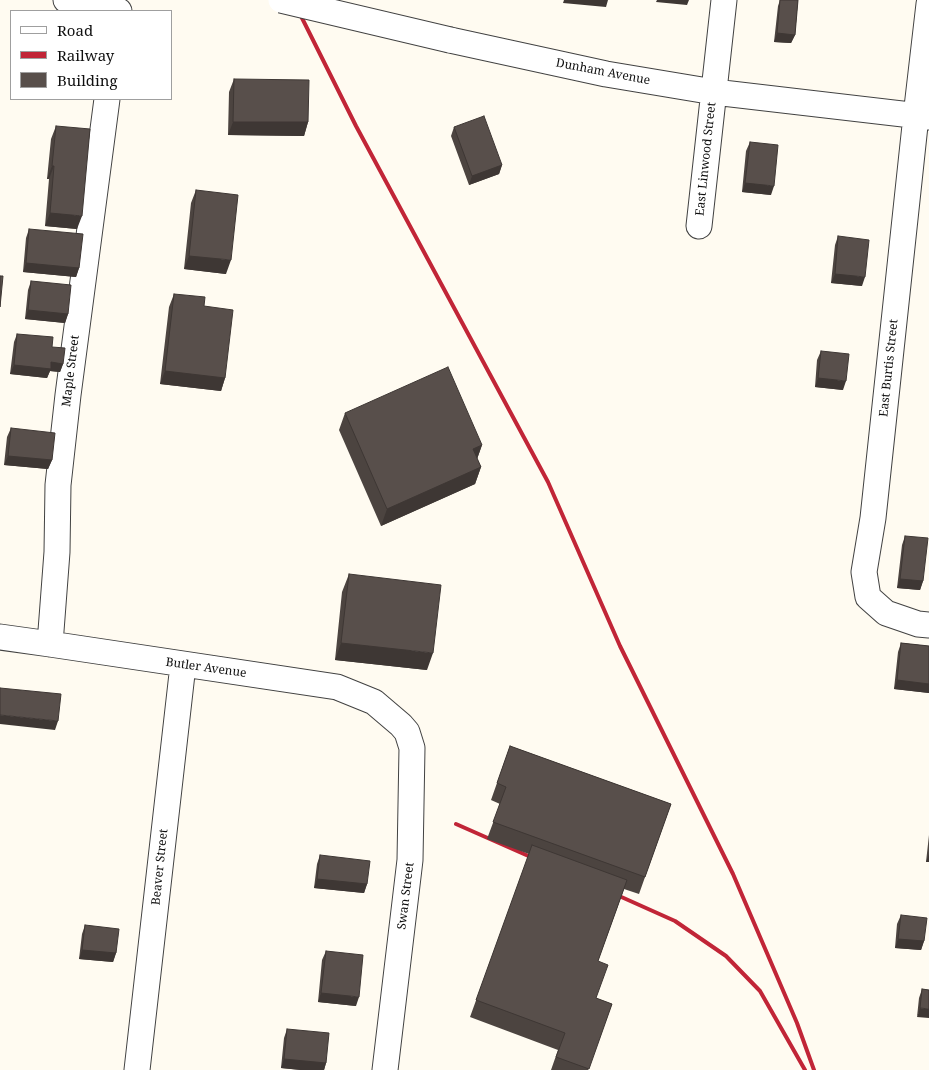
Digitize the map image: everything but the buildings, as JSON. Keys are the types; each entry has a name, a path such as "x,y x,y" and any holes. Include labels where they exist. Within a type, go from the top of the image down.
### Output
{"street":[{"path":"66,0 114,10"},
{"name":"Dunham Avenue","path":"281,0 606,74 714,92 922,116"},
{"name":"East Linwood Street","path":"699,226 724,0"},
{"name":"East Burtis Street","path":"929,4 922,116 874,508 864,572 868,597 886,613 918,624 929,625"},
{"name":"Maple Street","path":"50,644 57,552 58,485 107,100"},
{"name":"Butler Avenue","path":"0,637 337,687 374,702 401,725"},
{"name":"Beaver Street","path":"137,1070 183,665"},
{"name":"Swan Street","path":"385,1070 410,860 412,748 401,725"}],"railway":[{"path":"293,0 356,126 548,482 620,646 733,874 797,1023 814,1070"},
{"path":"456,824 542,862"},
{"path":"608,891 675,921 726,956 760,991 805,1070"}]}
